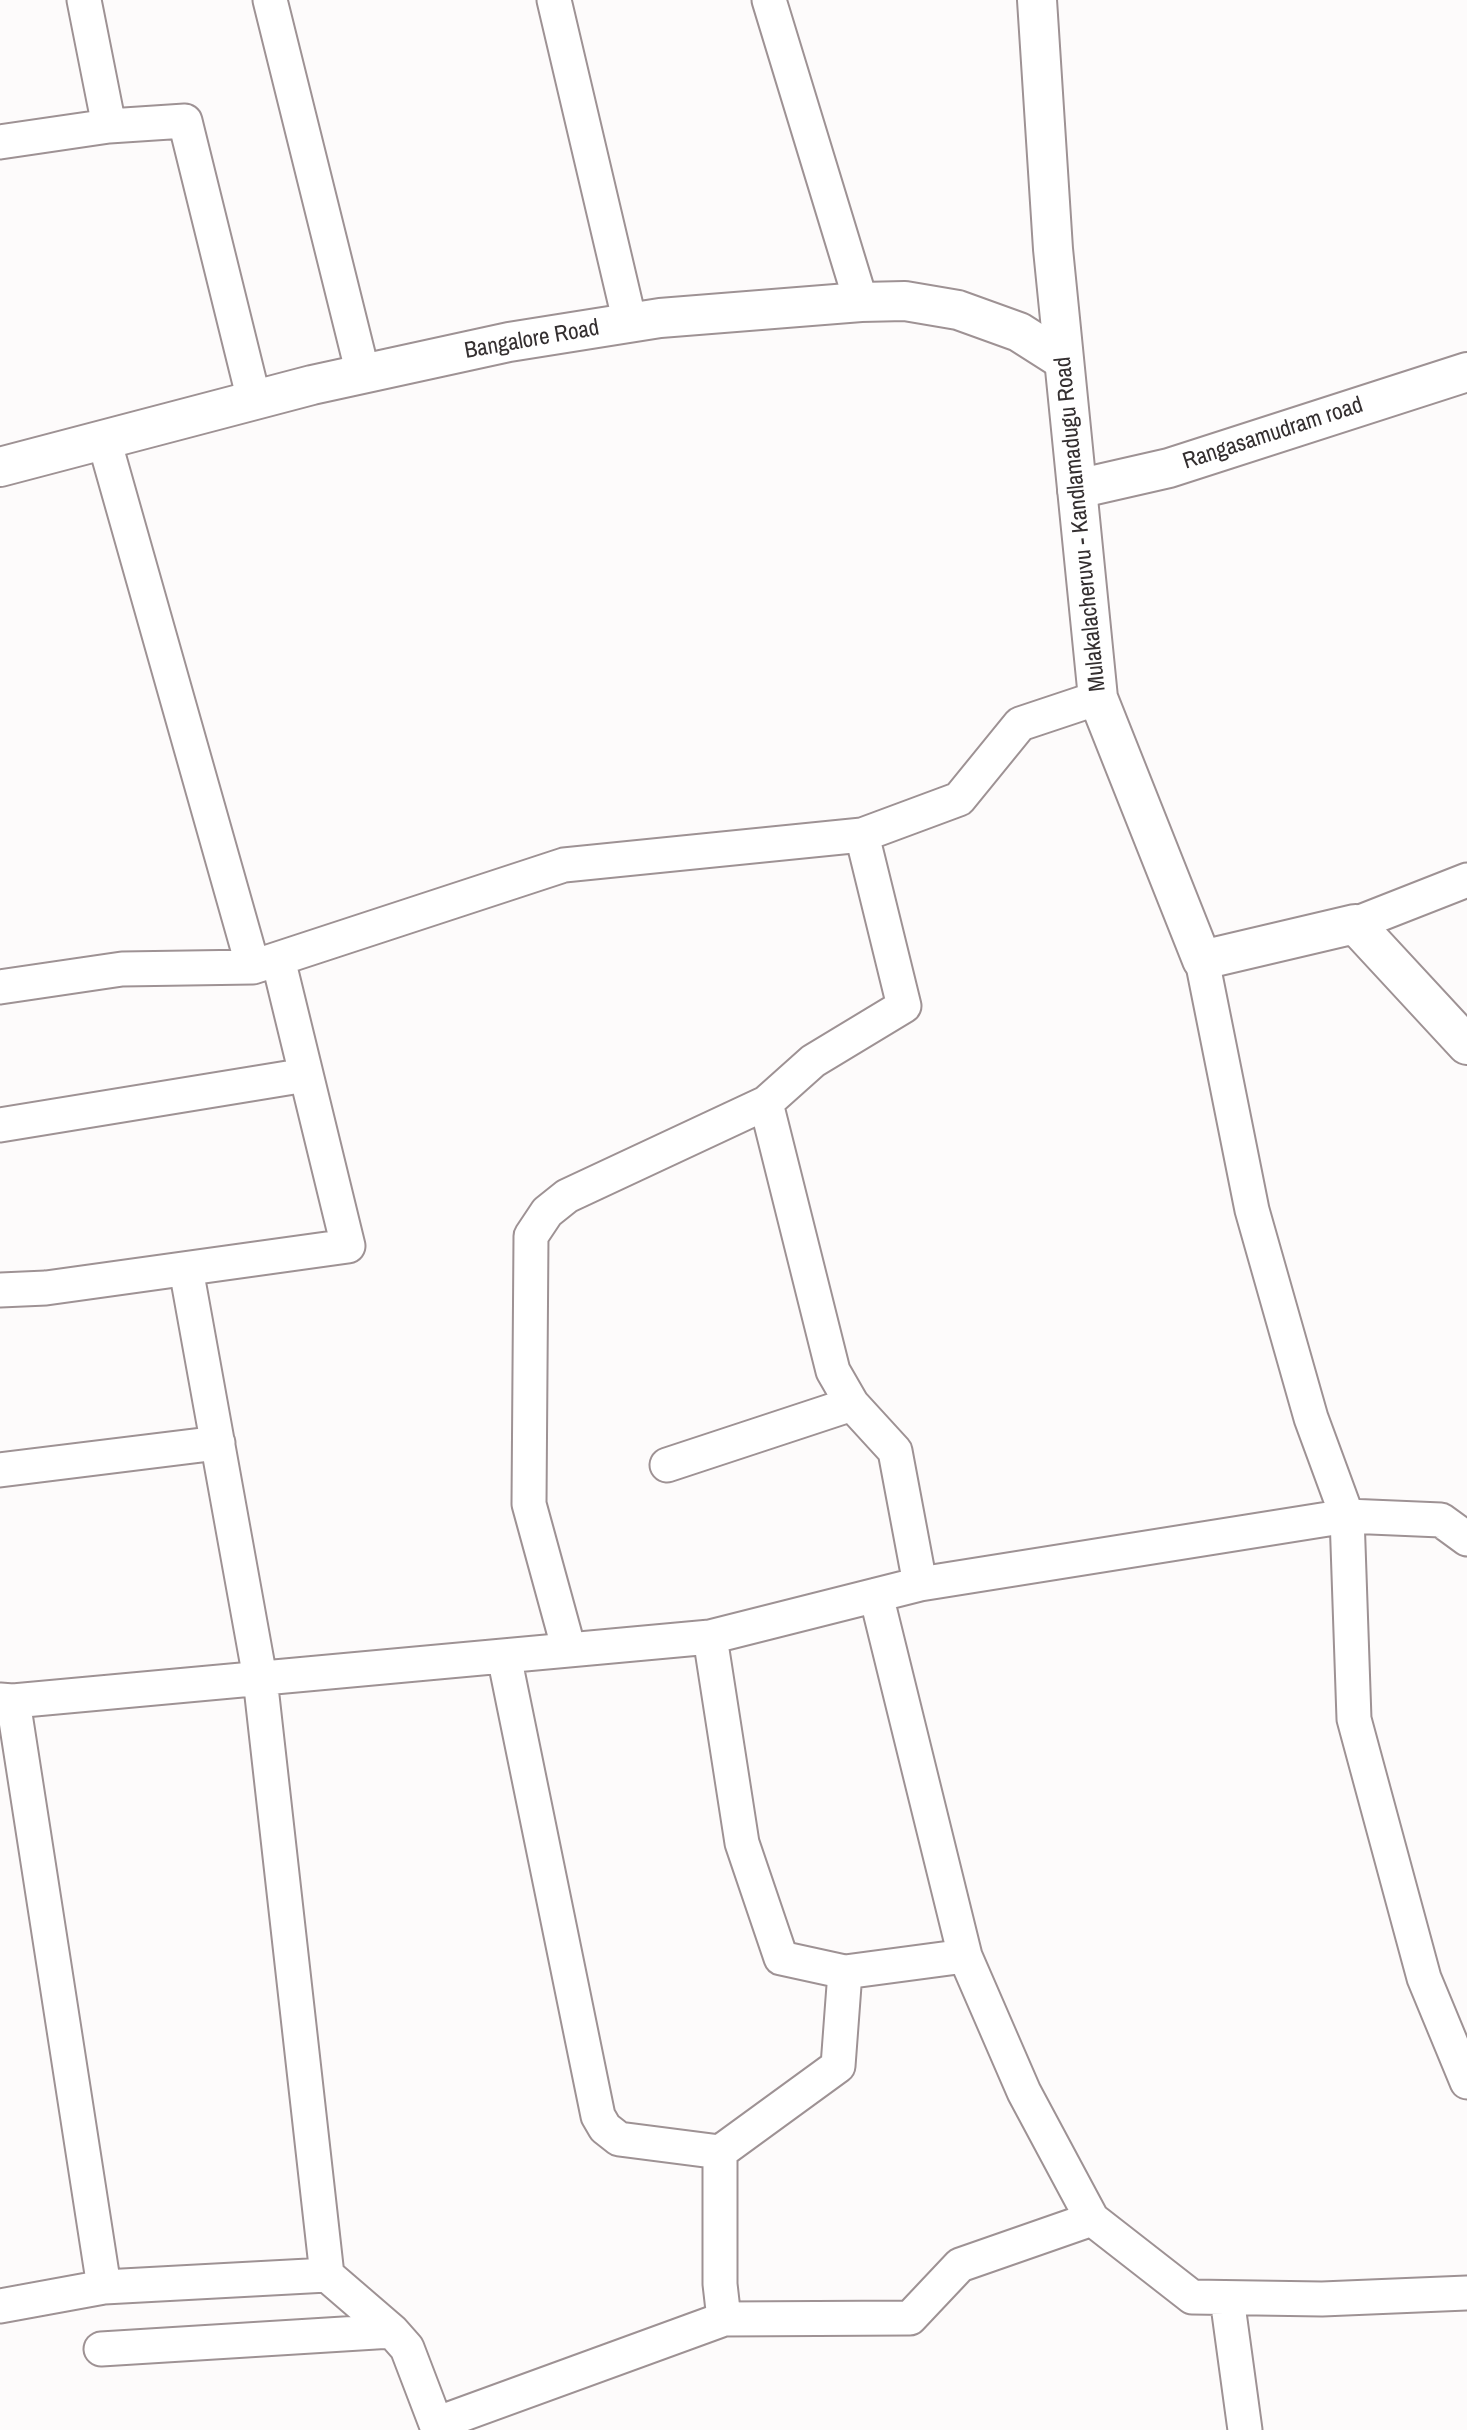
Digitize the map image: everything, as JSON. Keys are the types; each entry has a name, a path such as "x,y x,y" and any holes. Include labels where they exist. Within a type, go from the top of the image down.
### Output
{"main road":[{"name":"Mulakalacheruvu - Kandlamadugu Road","path":"1037,0 1053,249 1098,698 1202,960"},
{"name":"Bangalore Road","path":"0,467 363,374 509,342 660,318 905,301 958,310 1019,332 1063,360"},
{"name":"Rangasamudram road","path":"1077,489 1169,468 1467,372"},
{"path":"1202,960 1355,924 1467,1045"}],"street":[{"path":"84,0 110,126"},
{"path":"270,0 363,374"},
{"path":"554,0 630,323"},
{"path":"769,0 861,302"},
{"path":"0,142 110,126 184,121 254,400"},
{"path":"0,1290 46,1288 348,1246 306,1075 265,963 104,440"},
{"path":"0,988 122,969 265,963 564,865 862,835 959,799 1020,724 1098,698"},
{"path":"569,1650 529,1504 531,1236 547,1212 567,1196 766,1103 813,1061 904,1006 862,835"},
{"path":"1355,924 1467,880"},
{"path":"1202,960 1252,1210 1311,1418 1348,1517 1354,1719 1424,1978 1467,2082"},
{"path":"0,1125 306,1075"},
{"path":"766,1103 834,1371 852,1404 895,1451 920,1584"},
{"path":"186,1269 260,1678 327,2275 392,2331 407,2348 436,2424 724,2319 910,2318 960,2265 1093,2219"},
{"path":"667,1465 852,1404"},
{"path":"0,1470 218,1443"},
{"path":"104,2287 7,1700 710,1637 920,1584 1348,1517 1441,1520 1467,1539"},
{"path":"876,1595 965,1956 1024,2092 1093,2219 1192,2297 1322,2299 1467,2293"},
{"path":"710,1637 742,1843 781,1958 845,1972 965,1956"},
{"path":"504,1656 598,2116 605,2128 619,2139 720,2152 838,2066 845,1972"},
{"path":"720,2152 720,2284 724,2319"},
{"path":"0,2306 104,2287 327,2275"},
{"path":"1227,2298 1245,2430"},
{"path":"101,2349 392,2331"}]}
